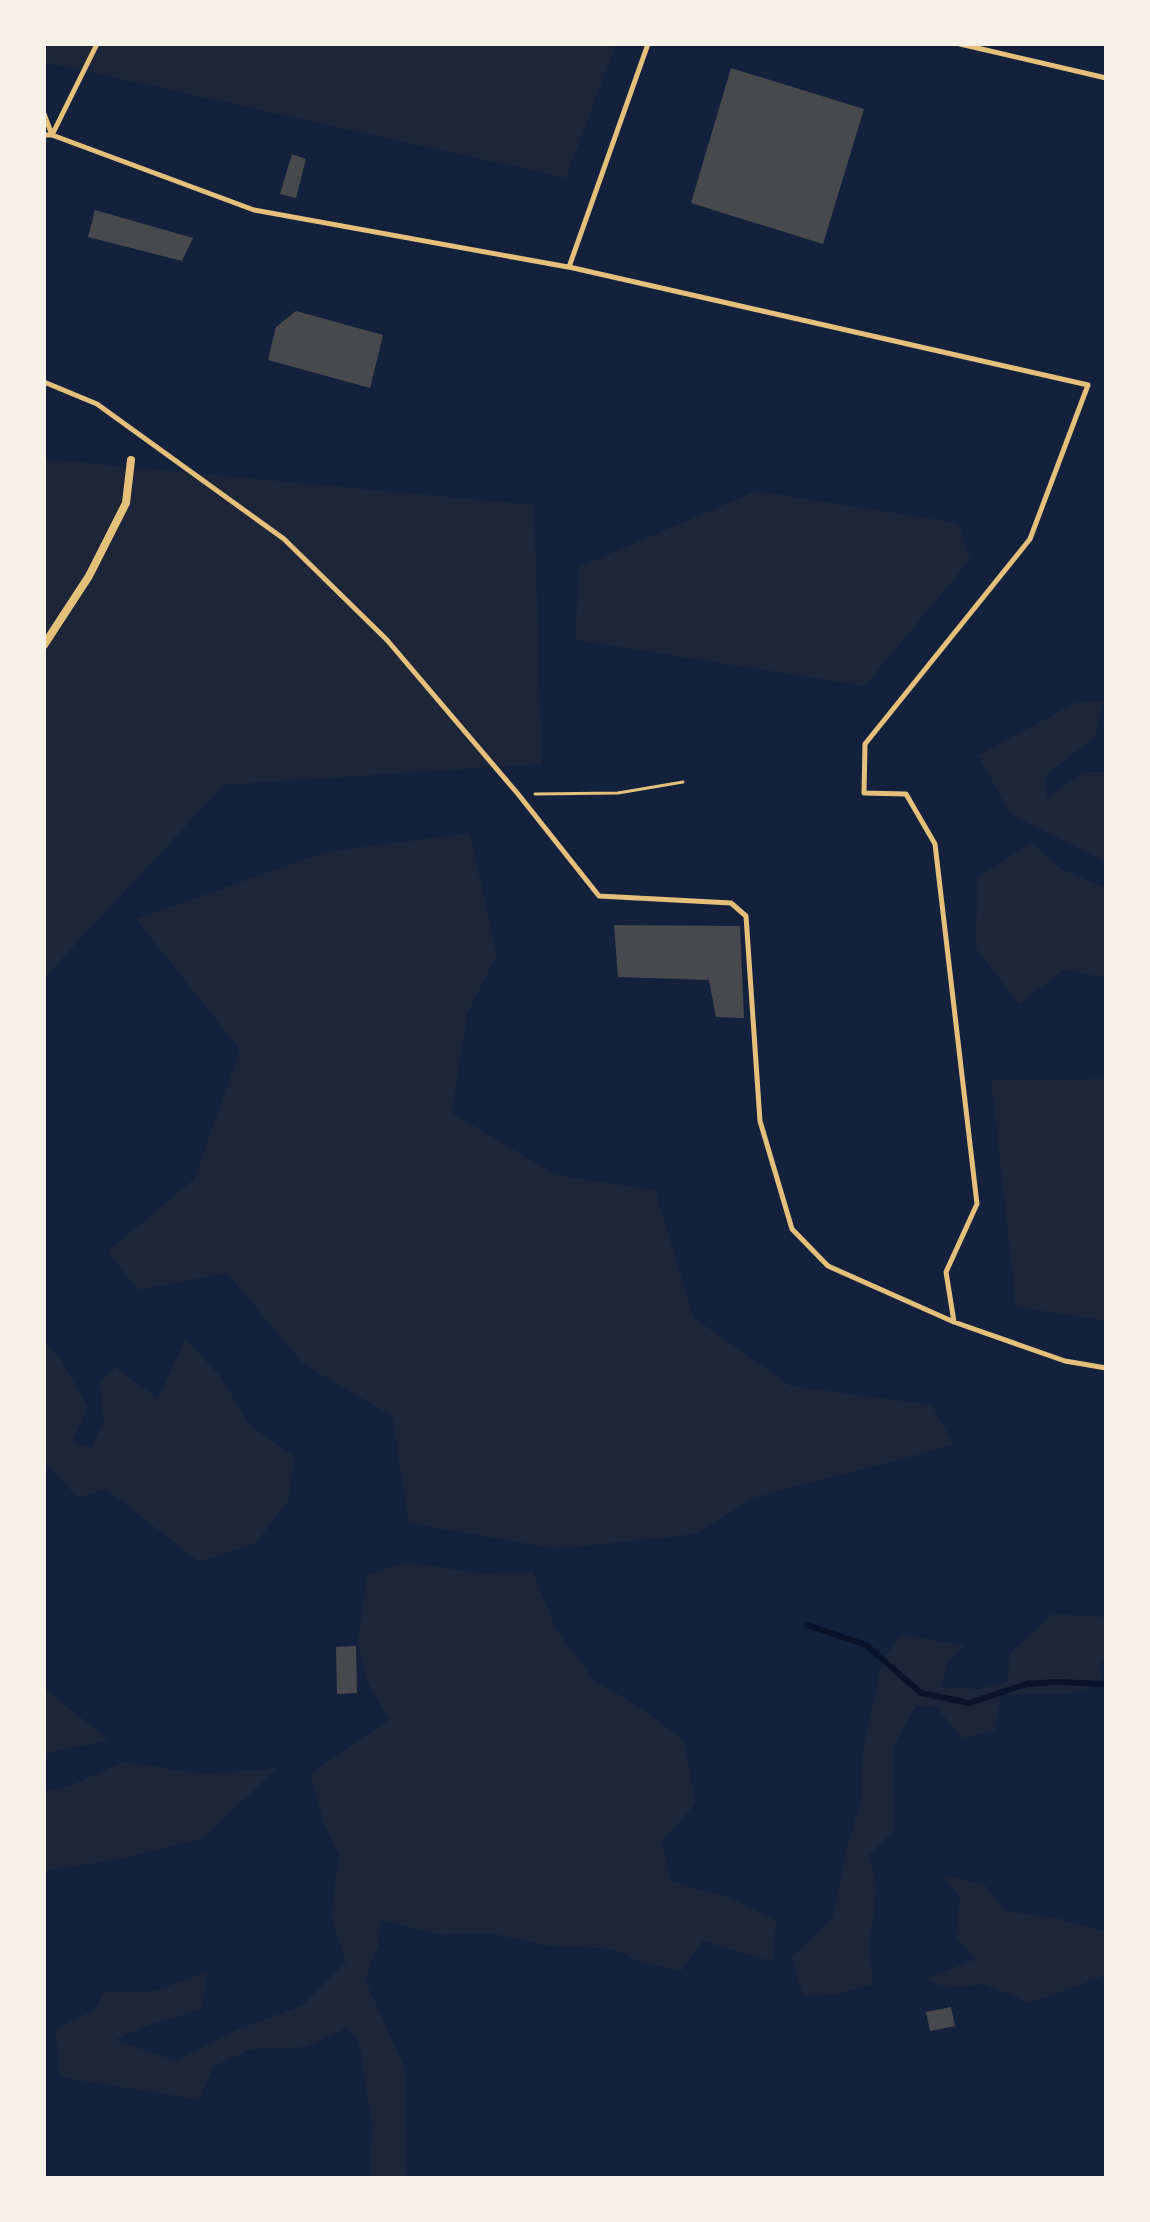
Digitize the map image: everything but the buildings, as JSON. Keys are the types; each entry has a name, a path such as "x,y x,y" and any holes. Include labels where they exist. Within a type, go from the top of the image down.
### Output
{"street":[{"path":"44,645 89,576 126,503 131,460"}],"lane":[{"path":"52,135 97,44"},
{"path":"569,267 648,44"},
{"path":"960,44 1106,78"},
{"path":"44,114 52,135"},
{"path":"44,135 52,135 254,210 569,267 1088,385 1030,539 865,744 864,793 906,794 935,844 977,1204 946,1272 954,1322"},
{"path":"44,382 97,404 284,539 387,640 518,794 599,896 731,903 746,916 760,1121 792,1229 828,1266 954,1322 1065,1361 1106,1368"}],"path":[{"path":"518,794 618,793 683,782"}],"shaded area":[{"path":"44,44 616,44 566,178 44,62"},
{"path":"44,459 534,505 542,764 224,785 44,978"},
{"path":"756,491 958,523 970,560 865,686 575,640 579,567"},
{"path":"1103,701 1095,737 1045,776 1047,798 1084,772 1106,772 1106,862 1010,814 978,755 1075,703"},
{"path":"470,833 497,955 467,1014 452,1113 556,1175 655,1190 694,1318 791,1386 932,1405 954,1445 753,1498 697,1534 556,1549 409,1523 392,1416 303,1364 227,1273 139,1290 107,1252 194,1179 240,1050 136,919 325,852"},
{"path":"1031,843 1063,870 1106,888 1106,978 1064,970 1019,1004 976,949 977,877"},
{"path":"1106,1079 1106,1321 1016,1307 991,1080"},
{"path":"185,1339 220,1376 250,1425 295,1457 288,1501 256,1543 199,1562 106,1489 78,1498 44,1463 44,1343 62,1361 88,1407 73,1441 91,1448 104,1421 99,1383 116,1367 158,1399"},
{"path":"406,1562 479,1573 533,1572 556,1629 594,1680 646,1711 684,1741 696,1803 662,1841 671,1881 730,1898 776,1920 773,1962 703,1941 681,1971 643,1963 612,1949 545,1945 490,1933 441,1935 381,1920 379,1944 365,1980 405,2068 407,2178 370,2178 372,2123 359,2042 347,2028 306,2047 252,2049 214,2066 200,2100 60,2077 55,2029 93,2011 104,1992 155,1991 207,1972 202,2009 149,2025 115,2040 176,2061 234,2031 303,2005 346,1962 331,1916 339,1855 324,1824 310,1773 389,1720 366,1680 358,1640 367,1575"},
{"path":"1053,1614 1106,1617 1106,1661 1100,1663 1103,1684 1067,1694 1001,1695 995,1731 962,1738 936,1707 916,1706 893,1747 895,1829 869,1855 877,1889 869,1946 873,1984 834,1995 803,1996 791,1957 833,1917 847,1847 860,1804 864,1744 882,1661 901,1634 965,1646 949,1661 941,1687 980,1689 1008,1681 1009,1654"},
{"path":"44,1688 109,1740 44,1754"},
{"path":"124,1762 205,1774 277,1768 204,1838 121,1859 44,1871 44,1792 69,1786"},
{"path":"940,1874 984,1884 1006,1911 1057,1918 1106,1932 1106,1975 1030,2003 983,1984 948,1988 924,1979 976,1959 956,1937 960,1897"}],"waterway":[{"path":"807,1625 866,1645 921,1693 969,1703 1027,1684 1106,1684"}]}
